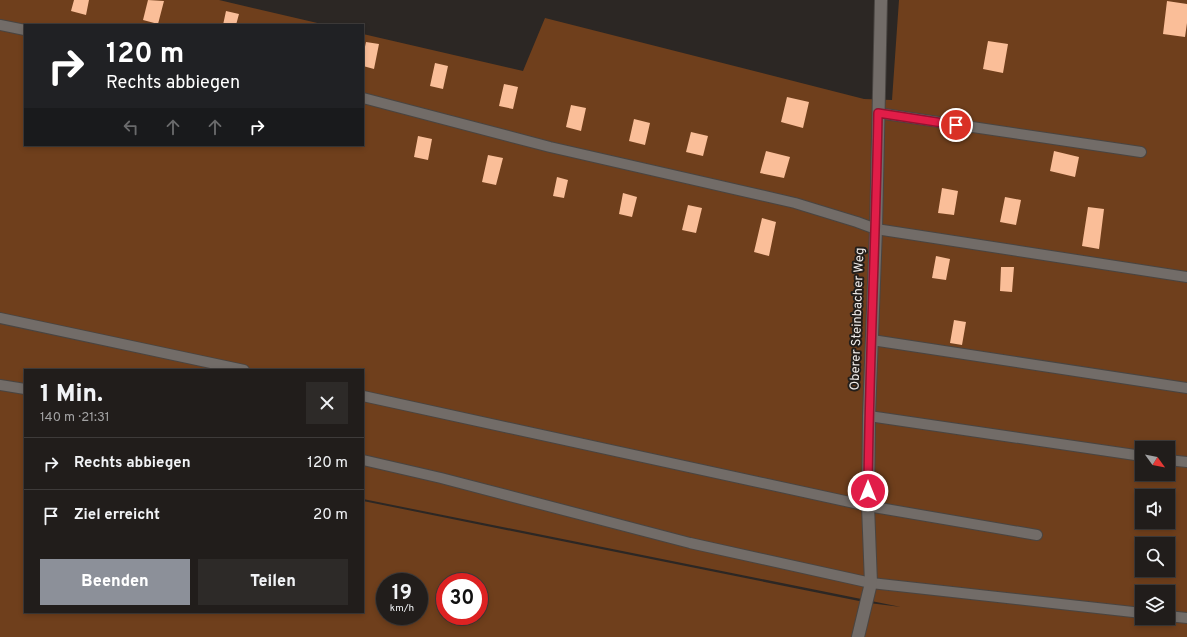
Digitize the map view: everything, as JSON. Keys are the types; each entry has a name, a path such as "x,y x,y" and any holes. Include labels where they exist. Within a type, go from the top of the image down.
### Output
{"street":[{"name":"Oberer Steinbacher Weg","path":"858,637 871,584 868,506 869,416 876,229 881,0"}],"lane":[{"path":"0,25 24,30"},
{"path":"364,98 550,147 795,203 876,229 1187,277"},
{"path":"878,113 1141,152"},
{"path":"0,318 239,369"},
{"path":"872,340 1187,388"},
{"path":"0,385 24,389"},
{"path":"364,396 868,506 1037,534"},
{"path":"869,416 1135,455"},
{"path":"364,460 441,478 690,543 871,584 1135,612"},
{"path":"1175,461 1187,462"},
{"path":"1175,617 1187,618"}],"shaded area":[{"path":"0,0 219,0 322,24 24,24 24,146 364,146 364,34 523,71 545,18 864,99 892,100 899,0 1187,0 1187,637 0,637"}],"building":[{"path":"74,0 89,0 86,15 71,11"},
{"path":"148,0 164,1 158,24 143,20"},
{"path":"1167,1 1187,4 1185,37 1163,34"},
{"path":"226,11 239,14 236,24 223,24"},
{"path":"988,41 1008,44 1003,73 983,69"},
{"path":"366,42 379,44 374,69 364,66 364,51"},
{"path":"435,63 448,66 443,89 430,86"},
{"path":"504,84 518,87 513,109 499,106"},
{"path":"787,97 809,102 803,128 781,122"},
{"path":"571,105 586,108 581,131 566,127"},
{"path":"634,119 650,123 645,145 629,141"},
{"path":"691,132 708,136 703,156 686,152"},
{"path":"418,136 432,139 428,160 414,157"},
{"path":"766,151 790,157 784,178 760,173"},
{"path":"1054,151 1079,157 1075,177 1050,171"},
{"path":"488,155 503,158 496,185 482,182"},
{"path":"557,177 568,180 564,198 553,196"},
{"path":"942,188 958,191 954,215 938,213"},
{"path":"623,193 637,197 632,217 619,214"},
{"path":"1005,197 1021,200 1016,225 1000,222"},
{"path":"688,205 702,208 696,233 682,230"},
{"path":"1088,207 1104,209 1099,249 1082,246"},
{"path":"762,218 776,222 769,256 754,252"},
{"path":"936,256 950,259 946,280 932,278"},
{"path":"1001,267 1014,267 1012,292 1000,291"},
{"path":"954,320 966,322 962,345 950,343"}],"route":[{"path":"868,491 878,113 956,125"}]}
